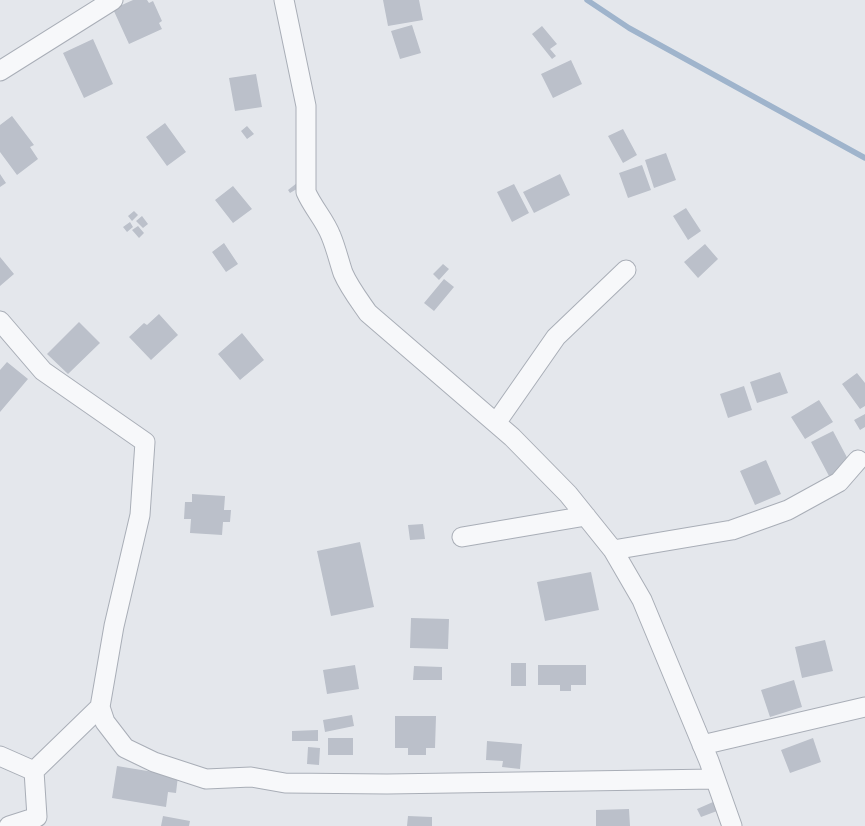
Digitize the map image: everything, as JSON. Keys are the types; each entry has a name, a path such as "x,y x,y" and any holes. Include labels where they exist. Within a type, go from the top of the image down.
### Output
{"street":[{"path":"0,71 113,0"},
{"path":"284,0 306,106 306,192 332,236 344,274 355,295 368,313 512,437 568,494 613,550 642,600 716,779 732,826"},
{"path":"496,423 556,337 626,270"},
{"path":"0,321 43,371 145,442 140,515 114,626 100,706 105,722 125,748 154,762 206,778 251,777 285,783 387,784 716,779"},
{"path":"613,550 732,530 788,510 839,482 858,460"},
{"path":"462,537 586,516"},
{"path":"9,826 37,817 34,771 100,706"},
{"path":"702,746 865,707"},
{"path":"0,756 34,771"}],"building":[{"path":"133,0 147,0 149,3 153,1 162,21 159,23 162,29 129,44 113,9"},
{"path":"383,0 419,0 423,20 388,26"},
{"path":"412,25 421,53 400,59 391,31"},
{"path":"542,26 557,44 550,49 556,56 552,59 532,34"},
{"path":"93,39 113,84 84,98 63,53"},
{"path":"571,60 582,84 553,98 541,74"},
{"path":"256,74 262,107 235,111 229,78"},
{"path":"12,116 34,145 30,147 38,159 17,175 0,152 0,125"},
{"path":"165,123 186,152 167,166 146,137"},
{"path":"247,126 254,134 247,139 241,131"},
{"path":"623,129 637,155 623,163 608,136"},
{"path":"666,153 676,180 654,188 645,160"},
{"path":"642,165 651,190 628,198 619,173"},
{"path":"0,174 6,183 0,187"},
{"path":"560,174 570,195 534,213 523,192"},
{"path":"297,183 300,187 290,193 288,190"},
{"path":"514,184 529,213 512,222 497,192"},
{"path":"233,186 252,209 233,223 215,200"},
{"path":"686,208 701,231 688,240 673,216"},
{"path":"134,211 138,215 132,221 128,216"},
{"path":"142,216 148,224 143,228 136,221"},
{"path":"130,222 133,227 127,232 123,227"},
{"path":"138,226 144,233 139,238 132,230"},
{"path":"224,243 238,264 226,272 212,252"},
{"path":"705,244 718,259 698,278 684,262"},
{"path":"0,257 14,274 0,286"},
{"path":"443,264 449,269 439,280 433,274"},
{"path":"444,279 454,287 434,311 424,303"},
{"path":"159,314 178,335 151,360 129,337 144,323 147,325"},
{"path":"79,322 100,343 68,374 47,354"},
{"path":"242,333 264,360 240,380 218,354"},
{"path":"7,362 28,379 0,412 0,370"},
{"path":"780,372 788,393 757,403 750,382"},
{"path":"857,373 865,383 865,406 860,409 842,384"},
{"path":"744,386 752,410 728,418 720,394"},
{"path":"819,400 833,422 805,439 791,417"},
{"path":"865,414 865,427 860,430 854,420"},
{"path":"833,431 851,465 829,476 811,442"},
{"path":"766,460 781,494 755,505 740,471"},
{"path":"192,494 225,496 224,510 231,510 230,522 223,522 222,535 190,533 191,519 184,519 185,502 192,502"},
{"path":"423,524 425,539 410,540 408,525"},
{"path":"360,542 374,607 331,616 317,551"},
{"path":"591,572 599,610 545,621 537,582"},
{"path":"411,618 449,619 448,649 410,648"},
{"path":"825,640 833,671 802,678 795,647"},
{"path":"511,663 526,663 526,686 511,686"},
{"path":"355,665 359,689 327,694 323,670"},
{"path":"538,665 586,665 586,685 571,685 571,691 560,691 560,685 538,685"},
{"path":"414,666 442,667 442,680 413,680"},
{"path":"794,680 802,707 770,717 761,690"},
{"path":"352,715 354,726 325,732 323,720"},
{"path":"395,716 436,716 435,748 426,748 426,755 408,755 408,748 395,748"},
{"path":"318,730 318,741 292,741 292,731"},
{"path":"328,738 353,738 353,755 328,755"},
{"path":"813,738 821,762 790,773 781,750"},
{"path":"487,741 522,744 520,769 502,767 503,761 486,760"},
{"path":"308,747 320,748 319,765 307,764"},
{"path":"117,766 178,776 176,793 168,792 166,807 112,798"},
{"path":"713,802 717,811 701,817 697,809"},
{"path":"629,809 630,826 596,826 596,810"},
{"path":"163,816 190,821 189,826 161,826"},
{"path":"408,816 432,817 432,826 407,826"}],"waterway":[{"path":"587,0 629,28 865,158"}]}
